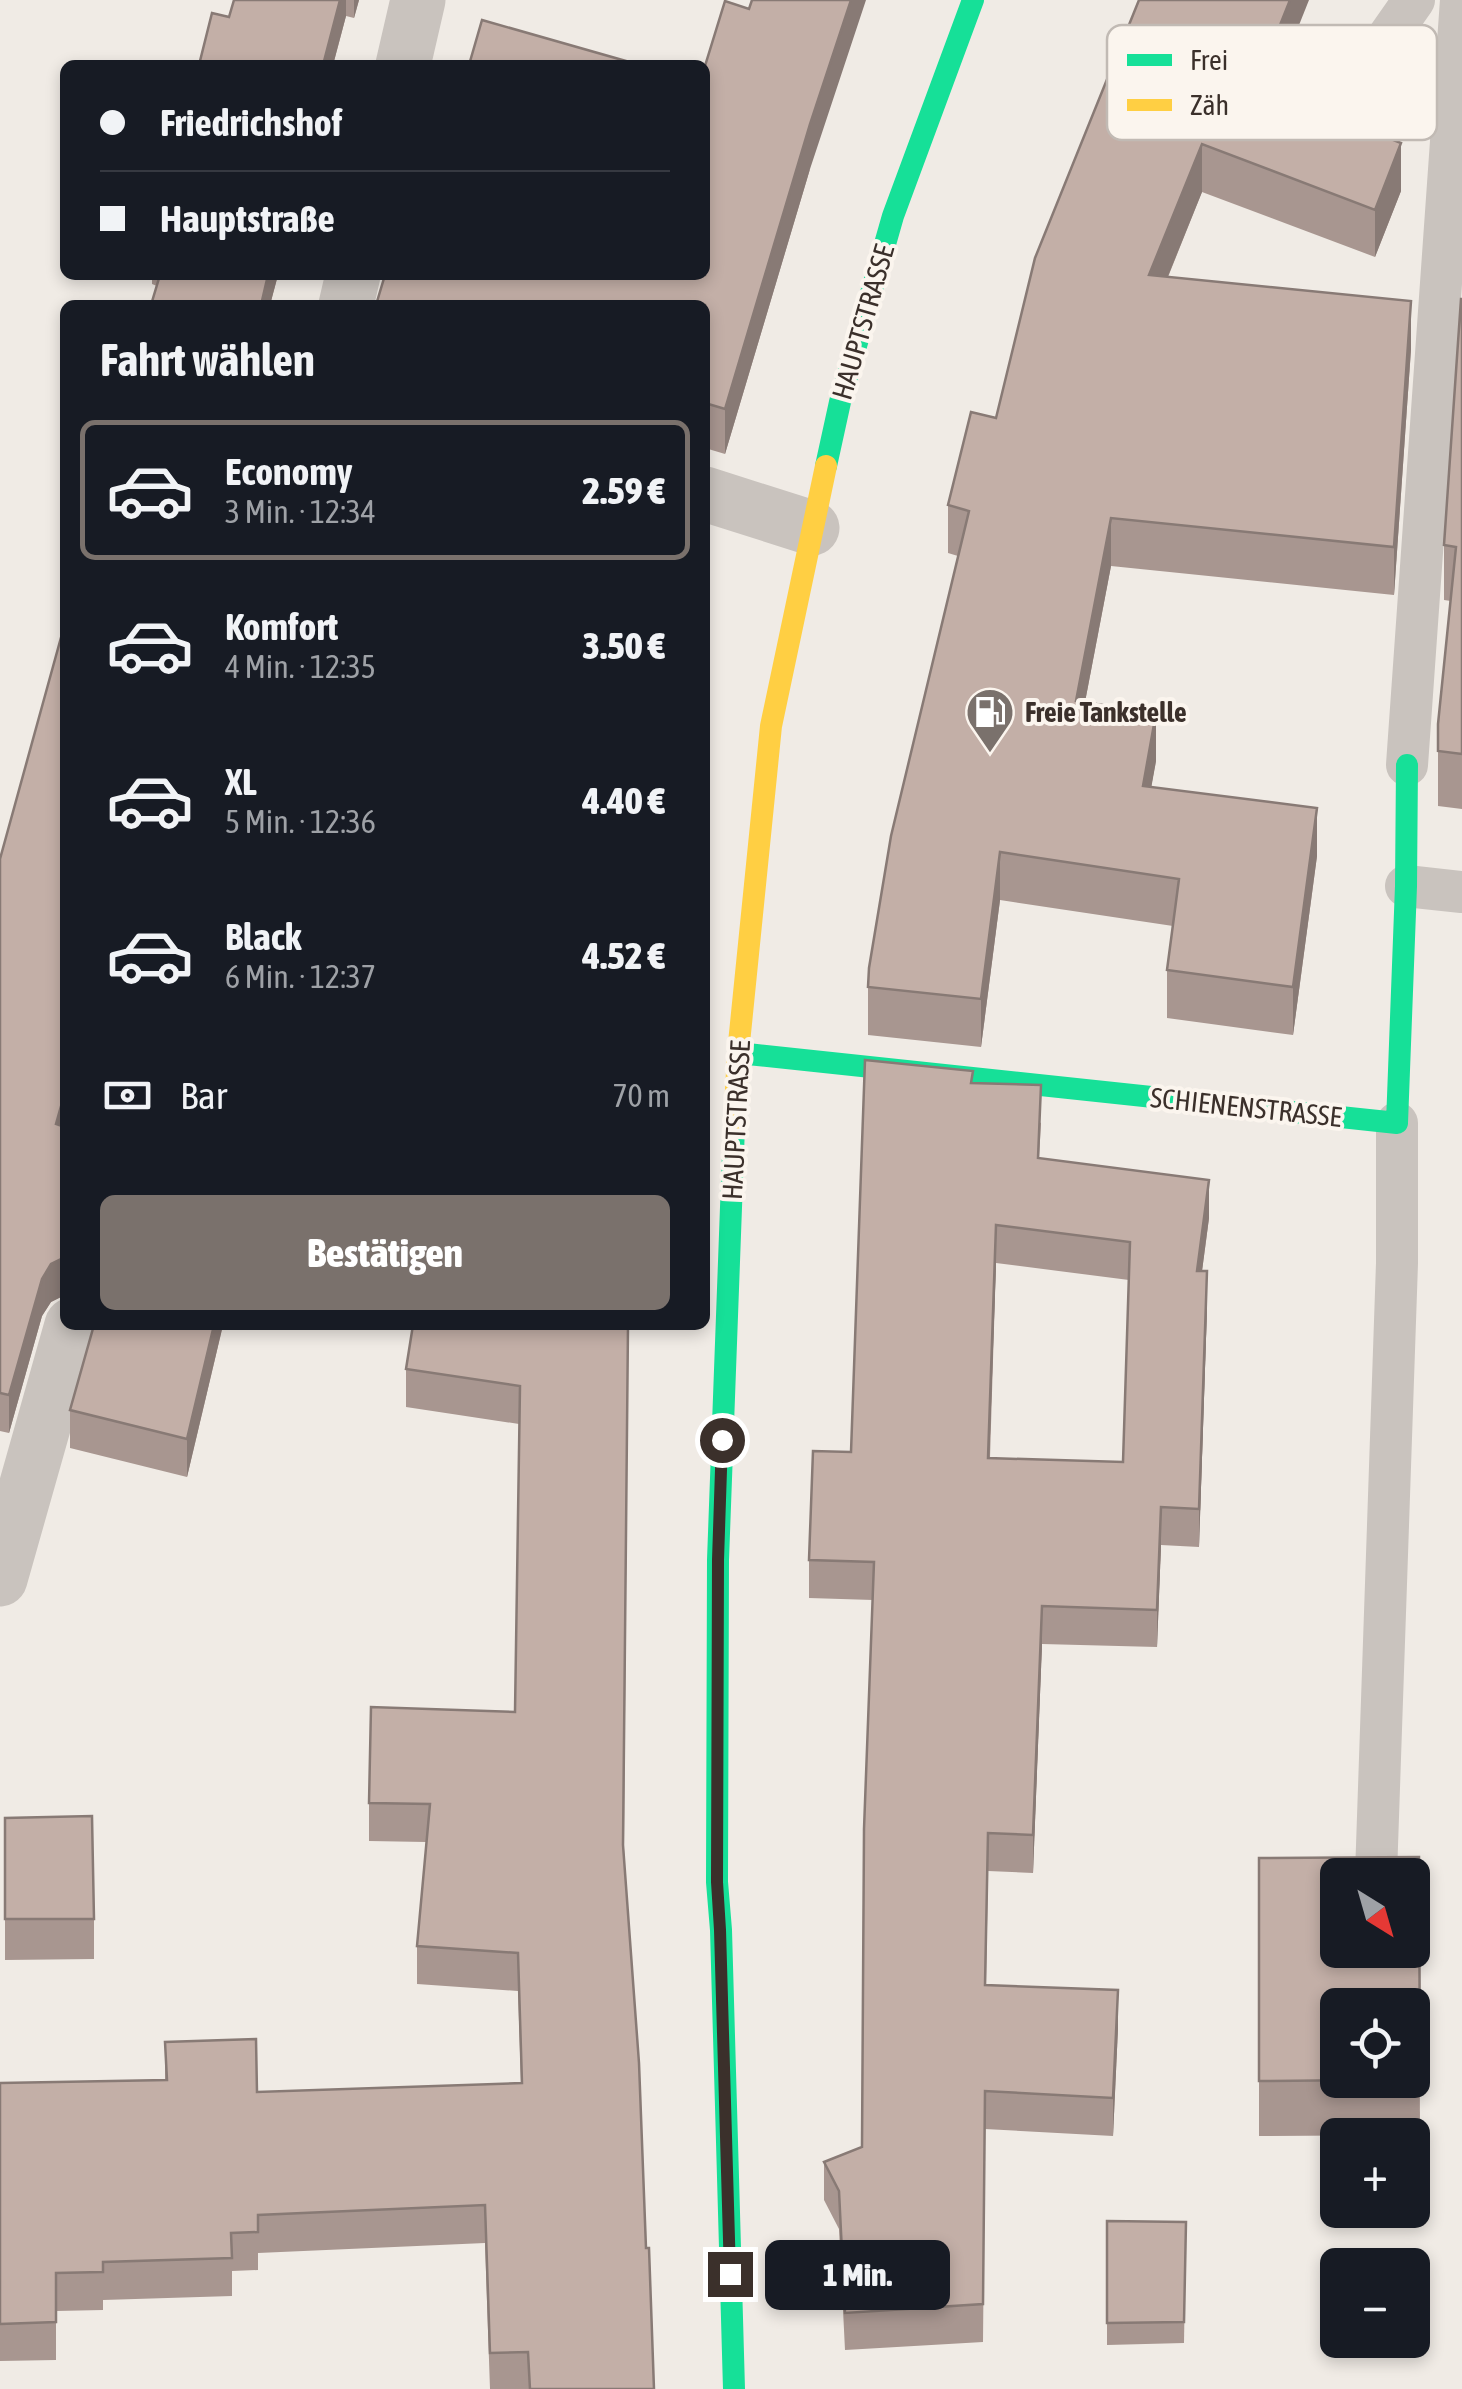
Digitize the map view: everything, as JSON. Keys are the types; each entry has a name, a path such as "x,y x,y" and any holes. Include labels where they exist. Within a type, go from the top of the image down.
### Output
{"street":[{"path":"403,60 418,0"},
{"name":"HAUPTSTRASSE","path":"734,2389 717,1882 718,1560 738,1053 771,726 840,402 893,216 973,0"},
{"path":"710,496 812,528"},
{"path":"1397,1123 1407,765"},
{"name":"SCHIENENSTRASSE","path":"738,1053 1397,1123"},
{"path":"0,1580 71,1330"}],"lane":[{"path":"1396,25 1414,0"},
{"path":"1407,765 1461,0"},
{"path":"1406,886 1462,892"},
{"path":"1377,1858 1398,1263 1397,1123"}],"building":[{"path":"234,0 340,0 324,60 200,60 212,13 229,17"},
{"path":"752,0 851,0 725,409 710,404 710,300 378,300 384,280 710,280 710,60 707,60 725,1 749,9"},
{"path":"1139,0 1290,0 1280,25 1129,25"},
{"path":"482,20 622,60 470,60"},
{"path":"1107,79 1107,140 1401,143 1375,210 1202,144 1149,275 1411,301 1394,547 1111,518 1076,701 1156,713 1143,786 1317,808 1293,987 1167,970 1179,879 1000,852 981,999 868,987 891,836 969,511 948,505 971,412 996,418 1035,258"},
{"path":"158,280 267,280 262,300 152,300"},
{"path":"1461,299 1462,754 1438,751 1456,547 1444,545"},
{"path":"60,641 60,1110 56,1124 60,1125 60,1260 51,1264 42,1279 9,1395 0,1393 0,859"},
{"path":"865,1060 973,1071 971,1083 1041,1085 1038,1158 1209,1180 1197,1271 1207,1271 1199,1509 1161,1507 1157,1610 1042,1606 1033,1835 988,1833 985,1985 1118,1990 1113,2098 985,2091 983,2304 845,2313 839,2191 824,2162 862,2147 864,1829 874,1562 809,1560 813,1451 851,1452","holes":["996,1225 1130,1242 1123,1462 988,1458"]},
{"path":"93,1330 213,1330 187,1439 70,1410"},
{"path":"412,1330 628,1330 623,1845 639,2063 654,2389 530,2389 528,2352 490,2353 485,2205 258,2215 258,2232 231,2233 232,2258 103,2262 103,2272 56,2273 56,2322 0,2324 0,2083 167,2080 165,2042 256,2039 257,2092 522,2083 518,1953 417,1946 430,1804 369,1803 371,1707 515,1712 520,1386 406,1369"},
{"path":"92,1816 94,1919 5,1919 5,1818"},
{"path":"1419,1857 1320,1858 1320,1968 1419,1968 1420,1988 1320,1988 1320,2080 1259,2081 1259,1858"},
{"path":"1107,2221 1186,2222 1184,2322 1107,2323"}],"traffic: fast":[{"path":"826,466 840,402 893,216 973,0"},
{"path":"738,1053 1397,1123 1407,765"},
{"path":"734,1126 718,1560 717,1882 734,2389"}],"traffic: slow":[{"path":"734,1126 771,726 826,466"}],"place":[{"name":"Freie Tankstelle","path":"990,754"}],"route":[{"path":"722,1440 717,1882 730,2274"}]}
